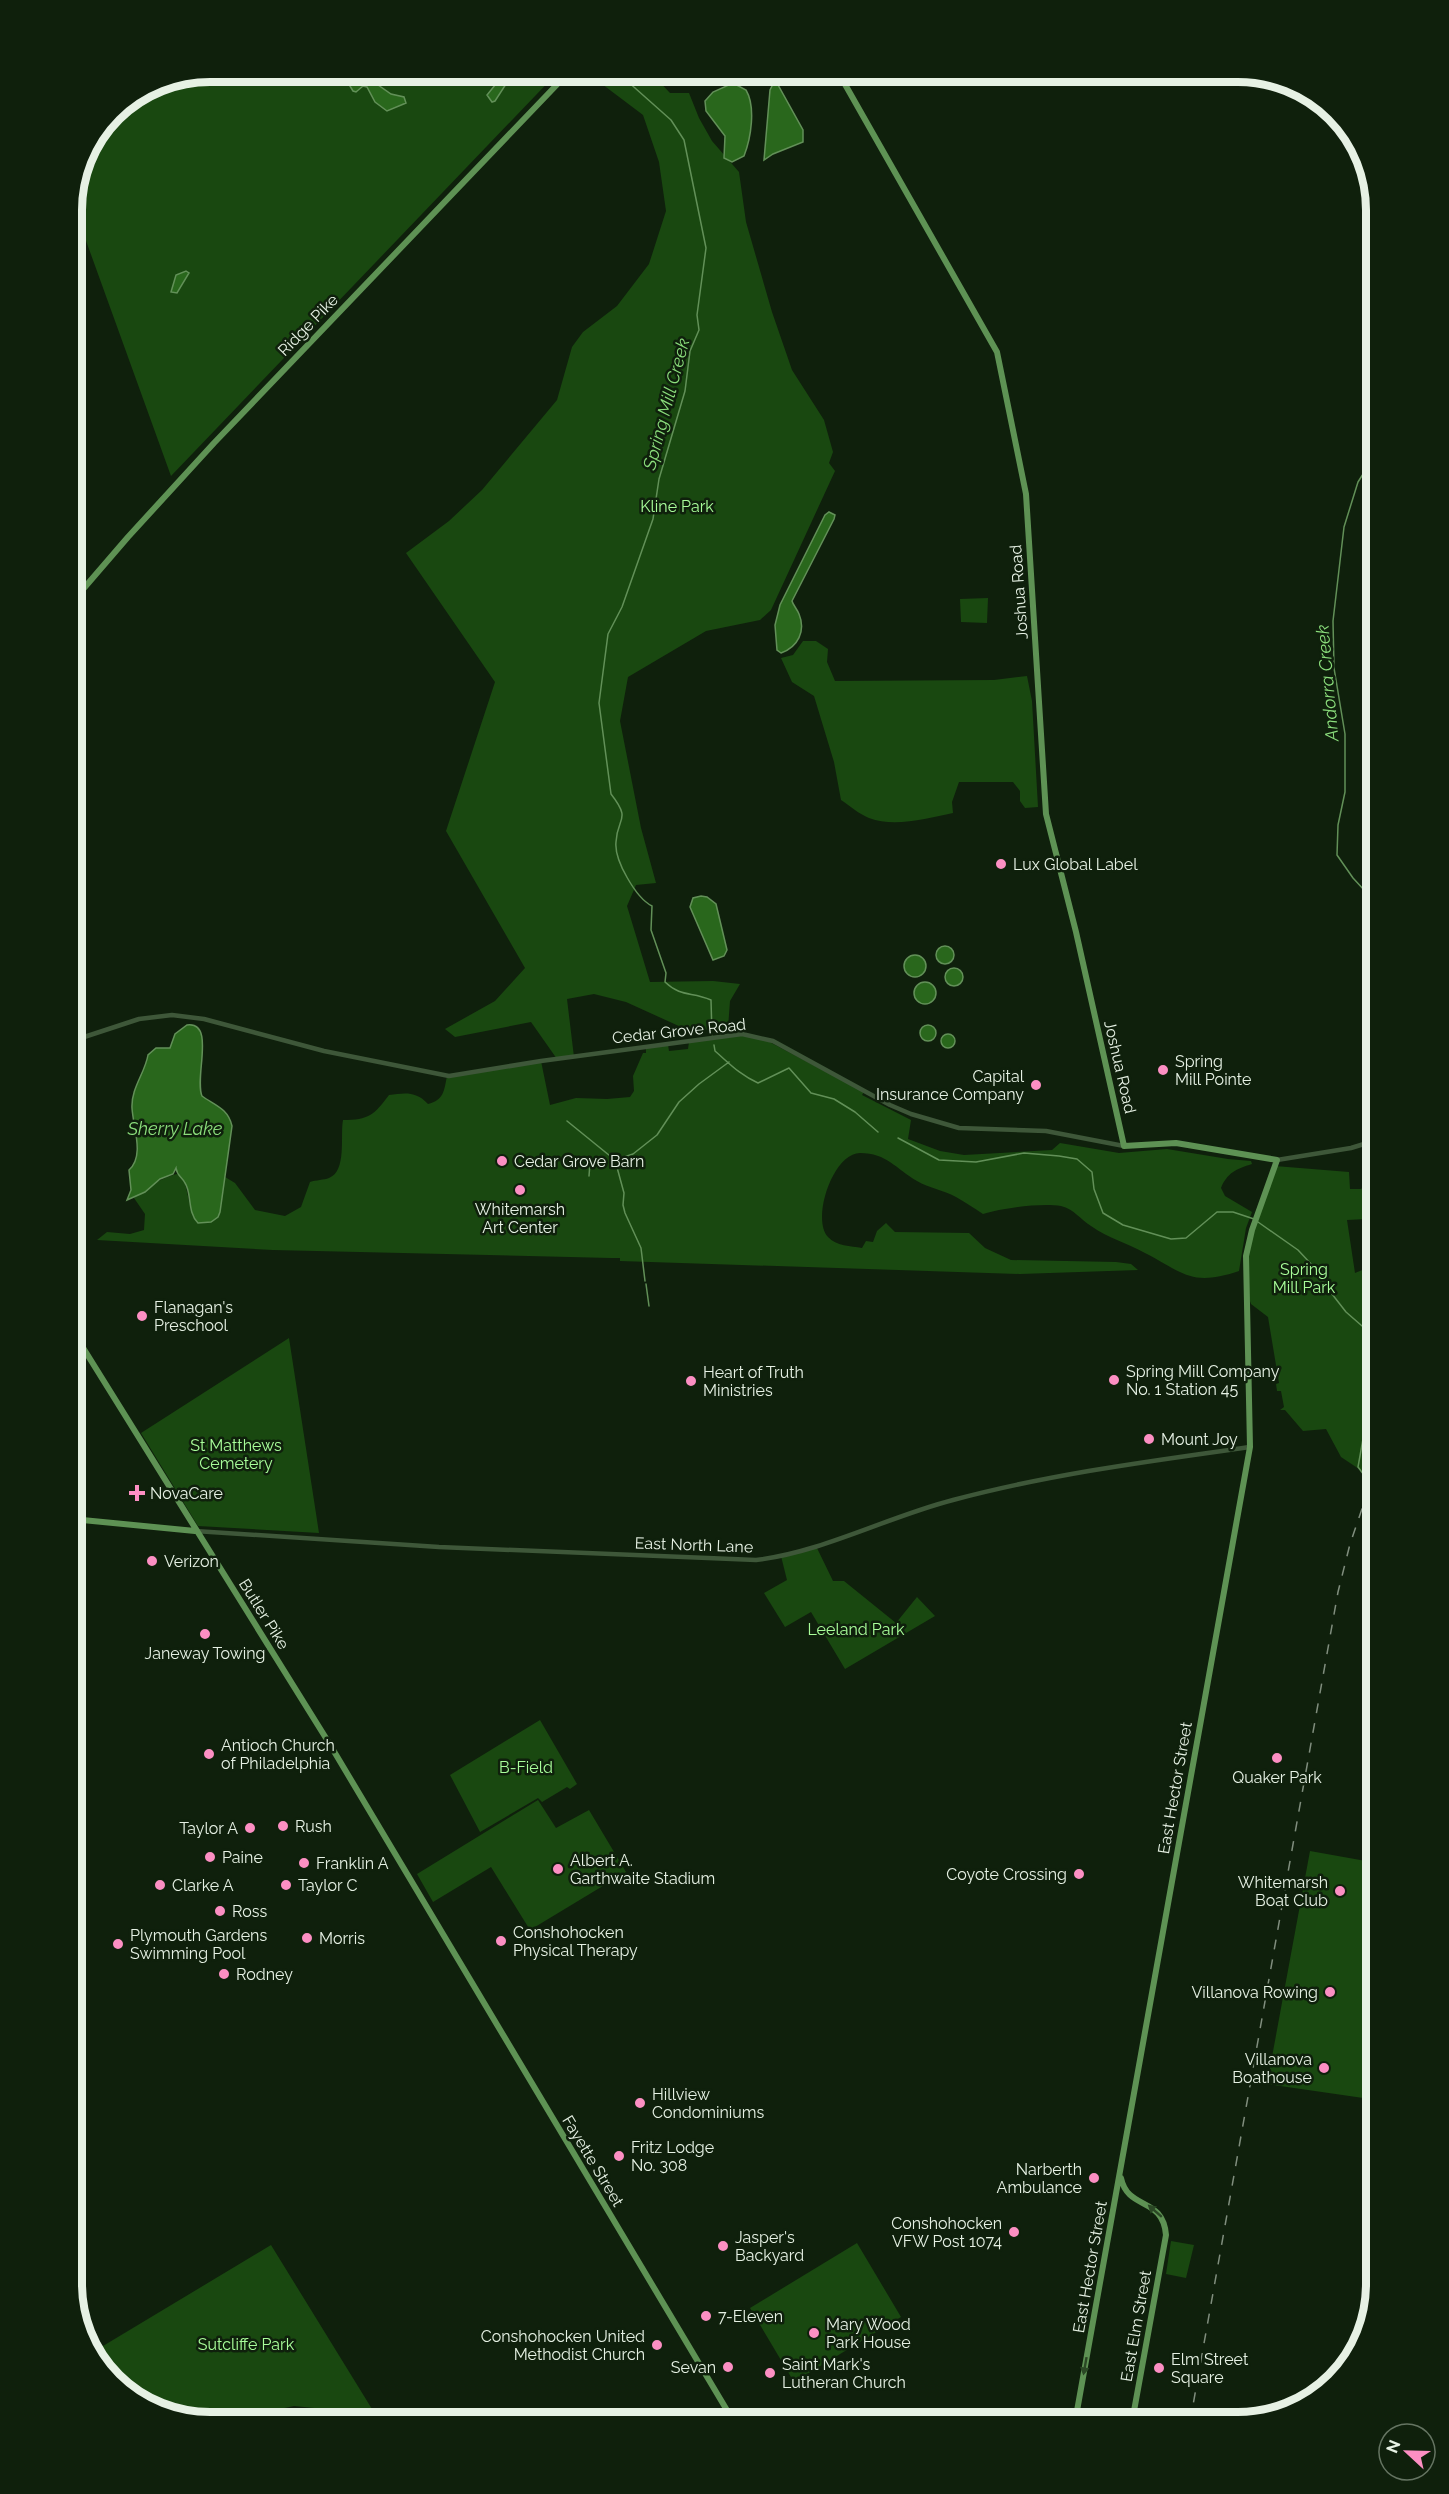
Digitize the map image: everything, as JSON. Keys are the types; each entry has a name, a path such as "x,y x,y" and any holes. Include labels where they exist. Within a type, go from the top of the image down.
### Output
{"main road":[{"name":"Ridge Pike","path":"83,589 276,376 558,83"},
{"name":"Joshua Road","path":"844,83 997,352 1026,494 1046,814 1076,932 1124,1146"},
{"name":"Cedar Grove Road","path":"1124,1146 1176,1143 1277,1160"},
{"name":"East Hector Street","path":"1078,2412 1250,1447 1246,1256 1258,1210 1277,1160"},
{"name":"Butler Pike","path":"83,1348 329,1743 431,1914"},
{"path":"83,1520 195,1531"},
{"name":"Fayette Street","path":"431,1914 728,2412"},
{"path":"1122,2162 1122,2183 1131,2197"},
{"path":"1116,2198 1123,2195 1131,2197"},
{"name":"East Elm Street","path":"1131,2197 1156,2209 1164,2223 1166,2235 1134,2412"}],"street":[{"name":"Cedar Grove Road","path":"83,1037 139,1019 172,1015 204,1019 324,1051 449,1076 540,1061 742,1034 772,1041 911,1114 959,1128 1046,1131 1124,1146"},
{"path":"1277,1160 1366,1143"},
{"name":"East North Lane","path":"195,1531 450,1548 756,1560 793,1553 960,1498 1119,1466 1250,1447"}],"green space":[{"path":"203,83 547,83 171,476 83,232 84,194 92,162 109,133 120,120 133,109 162,92"},
{"name":"Kline Park","path":"601,83 661,83 670,93 689,93 712,141 739,172 746,222 772,312 792,370 824,420 833,452 829,463 835,471 771,610 760,620 706,631 628,677 620,721 641,828 656,883 636,885 627,906 650,982 713,981 740,984 730,1001 728,1028 700,1030 681,1027 626,1002 594,994 567,999 574,1057 557,1059 531,1022 455,1037 445,1029 495,1001 525,968 446,831 495,682 406,553 449,521 482,490 557,400 572,347 583,332 617,306 649,264 666,211 659,162 643,115"},
{"path":"988,598 987,623 961,622 960,599"},
{"path":"803,641 816,641 828,649 827,662 835,681 994,680 1027,676 1032,701 1038,807 1025,808 1020,801 1020,791 1013,782 959,782 952,802 953,813 911,821 889,822 869,818 855,810 841,800 834,762 814,696 792,682 781,658 793,655"},
{"path":"742,1034 760,1037 864,1092 862,1095 911,1120 908,1139 940,1151 964,1155 1052,1150 1060,1143 1119,1153 1167,1149 1251,1161 1252,1164 1229,1175 1221,1188 1225,1196 1252,1212 1246,1228 1239,1271 1210,1278 1189,1276 1104,1234 1061,1206 1022,1207 983,1214 956,1197 917,1181 884,1159 860,1153 850,1156 841,1164 828,1188 822,1216 823,1228 828,1237 835,1242 862,1248 866,1241 873,1242 877,1231 886,1223 895,1232 969,1233 985,1248 1011,1260 1116,1262 1131,1264 1138,1270 1020,1274 620,1261 620,1258 273,1250 97,1240 107,1232 130,1234 144,1230 145,1214 134,1198 154,1183 178,1174 185,1183 191,1210 198,1223 206,1223 218,1217 225,1177 235,1183 255,1210 285,1216 301,1207 310,1182 329,1178 335,1174 341,1161 343,1120 359,1119 370,1115 389,1095 410,1094 428,1104 433,1102 442,1094 447,1076 541,1061 550,1105 576,1098 630,1097 634,1091 633,1076 643,1053 646,1053 646,1047 668,1045 669,1051 688,1049 689,1042"},
{"name":"Spring Mill Park","path":"1275,1166 1349,1172 1350,1189 1361,1189 1366,1185 1366,1219 1347,1220 1355,1273 1366,1268 1366,1474 1341,1457 1326,1429 1303,1431 1285,1410 1280,1410 1284,1407 1281,1391 1277,1391 1276,1384 1279,1383 1268,1317 1251,1304 1246,1290 1246,1256"},
{"name":"St Matthews Cemetery","path":"289,1338 319,1533 198,1526 141,1433"},
{"name":"Leeland Park","path":"816,1546 833,1581 844,1581 896,1623 917,1597 935,1616 845,1669 811,1612 785,1627 764,1593 787,1580 781,1556"},
{"name":"B-Field","path":"540,1720 577,1784 570,1789 567,1787 542,1802 538,1798 480,1832 450,1775"},
{"name":"Albert A. Garthwaite Stadium","path":"538,1800 556,1828 589,1810 626,1872 530,1930 491,1867 433,1902 417,1874"},
{"name":"Villanova Rowing","path":"1310,1851 1366,1861 1366,2098 1267,2084"},
{"path":"1171,2241 1194,2245 1186,2278 1166,2274"},
{"path":"857,2243 901,2317 794,2382 750,2308"},
{"name":"Sutcliffe Park","path":"271,2245 373,2411 336,2411 294,2406 273,2411 186,2409 154,2398 126,2380 114,2368 100,2348"}],"water":[{"path":"348,83 378,85 391,94 404,97 406,103 387,111 375,102 367,87 363,86 356,92"},
{"path":"497,83 507,83 495,101 492,102 487,95"},
{"path":"733,83 746,90 752,114 749,140 744,156 732,162 724,158 725,136 706,111 705,101 713,92"},
{"path":"773,84 778,85 803,130 803,142 764,160 770,90"},
{"path":"186,271 189,273 177,293 171,292 176,275"},
{"path":"829,512 835,515 834,519 792,601 801,620 799,638 792,647 781,653 777,650 775,625 780,605 825,515"},
{"path":"707,897 716,904 727,950 724,956 713,960 690,907 693,898"},
{"path":"945,946 951,949 954,955 951,961 945,964 939,961 936,955 939,949"},
{"path":"915,955 923,958 926,966 923,974 915,977 907,974 904,966 907,958"},
{"path":"954,968 960,971 963,977 960,983 954,986 948,983 945,977 948,971"},
{"path":"925,982 933,985 936,993 933,1001 925,1004 917,1001 914,993 917,985"},
{"name":"Sherry Lake","path":"187,1025 196,1026 202,1041 200,1088 202,1096 224,1111 232,1126 220,1212 218,1217 211,1222 198,1223 195,1219 187,1187 176,1168 173,1174 160,1179 145,1192 127,1200 131,1190 129,1170 134,1164 137,1149 132,1108 136,1087 148,1055 156,1048 170,1048 175,1034"},
{"path":"928,1025 936,1033 928,1041 920,1033"},
{"path":"945,1034 951,1034 955,1041 951,1048 945,1048 941,1044 941,1038"}],"waterway":[{"name":"Spring Mill Creek","path":"629,83 671,120 684,140 706,248 697,315 699,330 690,351 685,391 659,479 653,519 622,607 608,634 599,703 611,794 622,814 616,842 622,868 639,895 652,906 651,930 666,973 665,982 682,992 711,1000 712,1035"},
{"name":"Andorra Creek","path":"1366,469 1358,482 1344,527 1333,621 1334,668 1345,734 1345,792 1338,825 1337,855 1366,892"},
{"name":"Spring Mill Creek","path":"714,1045 715,1051 730,1065 758,1083 789,1068 811,1093 834,1099 855,1112 878,1132"},
{"path":"645,1281 641,1248 625,1213 624,1193 615,1160 633,1154 657,1135 679,1102 729,1062"},
{"path":"567,1121 615,1160"},
{"name":"Spring Mill Creek","path":"898,1138 939,1160 976,1162 1024,1153 1077,1159 1092,1172 1094,1189 1103,1213 1123,1225 1171,1239 1186,1238 1217,1212 1233,1212 1254,1219"},
{"path":"589,1176 590,1163"},
{"name":"Spring Mill Creek","path":"1258,1222 1298,1250 1312,1265 1346,1312 1366,1329"},
{"path":"646,1284 649,1306"},
{"name":"Spring Mill Creek","path":"1366,1432 1358,1467 1366,1476"}],"railway":[{"path":"1192,2412 1338,1592 1350,1544 1366,1497"}],"place":[{"name":"Lux Global Label","path":"1001,864"},
{"name":"Spring Mill Pointe","path":"1163,1070"},
{"name":"Capital Insurance Company","path":"1036,1085"},
{"name":"Cedar Grove Barn","path":"502,1161"},
{"name":"Whitemarsh Art Center","path":"520,1190"},
{"name":"Flanagan's Preschool","path":"142,1316"},
{"name":"Spring Mill Company No. 1 Station 45","path":"1114,1380"},
{"name":"Heart of Truth Ministries","path":"691,1381"},
{"name":"Mount Joy","path":"1149,1439"},
{"name":"NovaCare","path":"137,1493"},
{"name":"Verizon","path":"152,1561"},
{"name":"Janeway Towing","path":"205,1634"},
{"name":"Antioch Church of Philadelphia","path":"209,1754"},
{"name":"Quaker Park","path":"1277,1758"},
{"name":"Rush","path":"283,1826"},
{"name":"Taylor A","path":"250,1828"},
{"name":"Paine","path":"210,1857"},
{"name":"Franklin A","path":"304,1863"},
{"name":"Albert A. Garthwaite Stadium","path":"558,1869"},
{"name":"Coyote Crossing","path":"1079,1874"},
{"name":"Clarke A","path":"160,1885"},
{"name":"Taylor C","path":"286,1885"},
{"name":"Whitemarsh Boat Club","path":"1340,1891"},
{"name":"Ross","path":"220,1911"},
{"name":"Morris","path":"307,1938"},
{"name":"Conshohocken Physical Therapy","path":"501,1941"},
{"name":"Plymouth Gardens Swimming Pool","path":"118,1944"},
{"name":"Rodney","path":"224,1974"},
{"name":"Villanova Rowing","path":"1330,1992"},
{"name":"Villanova Boathouse","path":"1324,2068"},
{"name":"Hillview Condominiums","path":"640,2103"},
{"name":"Fritz Lodge No. 308","path":"619,2156"},
{"name":"Narberth Ambulance","path":"1094,2178"},
{"name":"Conshohocken VFW Post 1074","path":"1014,2232"},
{"name":"Jasper's Backyard","path":"723,2246"},
{"name":"7-Eleven","path":"706,2316"},
{"name":"Mary Wood Park House","path":"814,2333"},
{"name":"Conshohocken United Methodist Church","path":"657,2345"},
{"name":"Sevan","path":"728,2367"},
{"name":"Elm Street Square","path":"1159,2368"},
{"name":"Saint Mark's Lutheran Church","path":"770,2373"}]}
